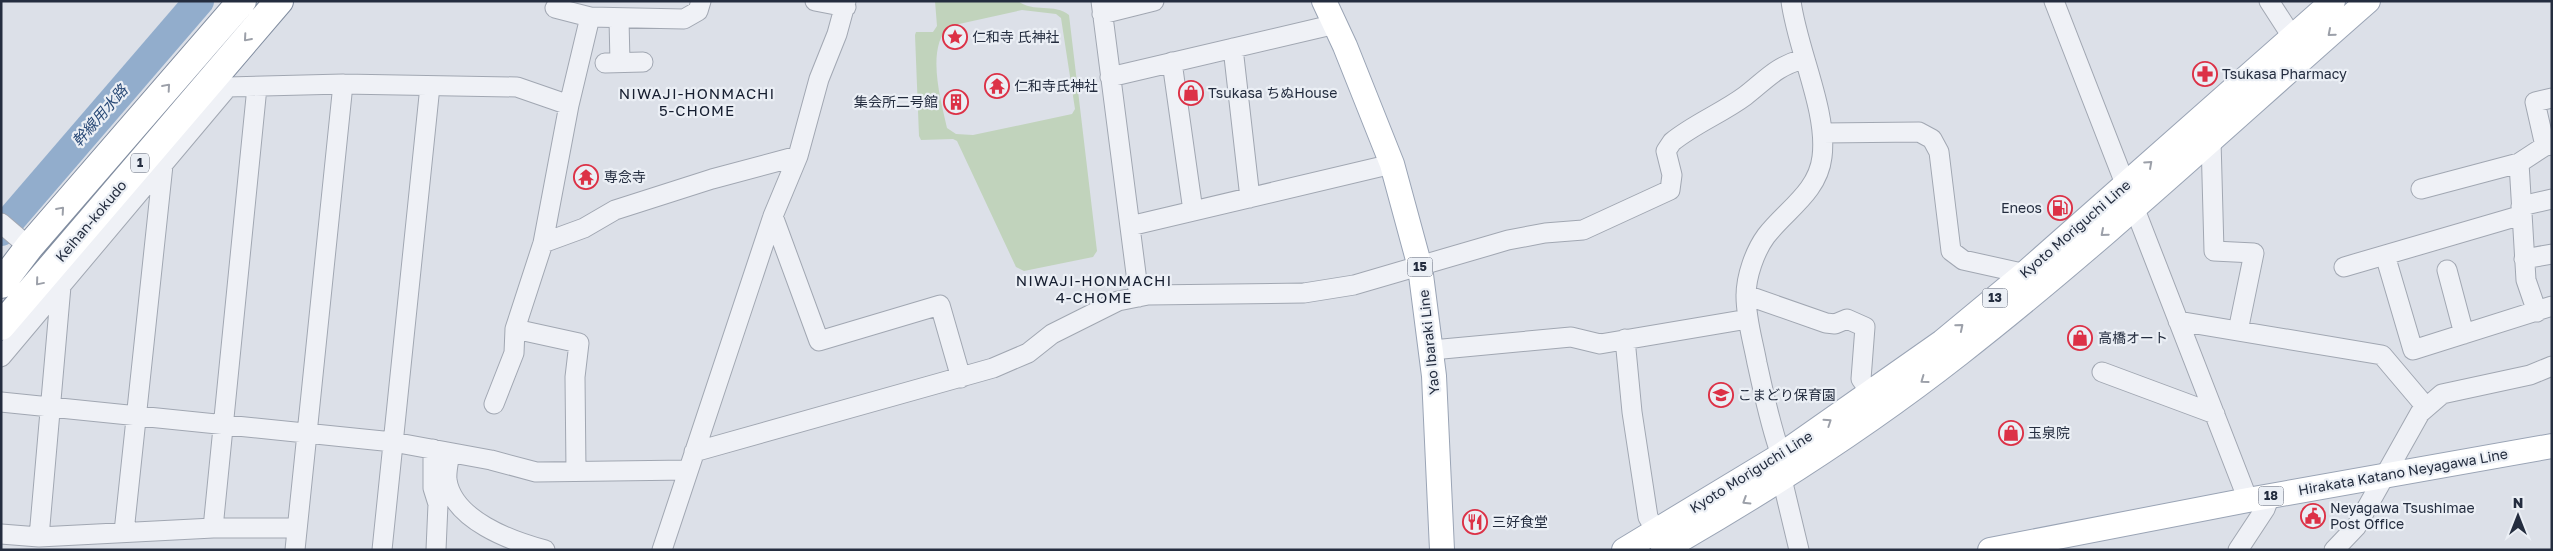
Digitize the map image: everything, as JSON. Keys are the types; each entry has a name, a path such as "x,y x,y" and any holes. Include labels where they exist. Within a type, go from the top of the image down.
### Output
{"highway":[{"name":"Keihan-kokudo","path":"1,284 15,235 242,1"},
{"name":"Keihan-kokudo","path":"1,326 220,83 279,1"}],"main road":[{"name":"Yao Ibaraki Line","path":"1324,1 1336,24 1392,164 1420,267 1432,350 1442,550"},
{"name":"Kyoto Moriguchi Line","path":"1624,550 1660,541 1782,479 1951,360 2050,280 2212,140 2299,47 2333,1"},
{"name":"Kyoto Moriguchi Line","path":"1660,541 1942,342 2126,185 2299,47 2368,1"},
{"name":"Hirakata Katano Neyagawa Line","path":"1990,550 2043,544 2259,498 2552,446"}],"street":[{"path":"555,9 590,17 619,19 655,9 684,19 698,11 701,1"},
{"path":"662,550 773,216 798,156 819,79 846,4 816,1"},
{"path":"1139,296 1101,8 1154,1"},
{"path":"1781,455 1773,434 1748,319 1746,295 1758,249 1767,235 1805,196 1815,178 1822,158 1823,132 1791,1"},
{"path":"2054,1 2215,414 2265,509 2238,550"},
{"path":"2269,1 2299,47"},
{"path":"494,404 514,354 515,329 542,243 569,105 590,17"},
{"path":"619,19 613,63 643,62"},
{"path":"1110,77 1336,24"},
{"path":"1233,48 1250,198"},
{"path":"1,402 393,442 491,460 536,472 576,471 691,461 993,368 1028,353 1052,334 1100,308 1118,301 1139,296 1304,293 1354,285 1508,240 1545,233 1583,230 1670,190 1672,175 1666,151 1672,142 1745,96 1763,79 1787,64 1804,59"},
{"path":"1172,62 1193,211"},
{"path":"1,356 163,165 220,83 257,87 343,84 517,87 569,105"},
{"path":"295,550 343,84"},
{"path":"382,550 430,86"},
{"path":"213,528 257,87"},
{"path":"2421,189 2519,163 2548,145 2535,102 2552,98"},
{"path":"1823,132 1919,132 1932,139 1940,152 1951,251 1962,260 2050,280"},
{"path":"2212,140 2214,251 2254,253 2238,331"},
{"path":"542,243 584,228 615,210 712,179 798,156"},
{"path":"2384,255 2413,350 2544,309 2526,280 2519,163"},
{"path":"1130,226 1392,164"},
{"path":"124,532 163,165"},
{"path":"2344,267 2552,199"},
{"path":"773,216 819,341 940,305 961,378"},
{"path":"2524,259 2552,254"},
{"path":"2447,270 2464,334"},
{"path":"39,537 61,286"},
{"path":"1746,295 1826,323 1835,324 1847,319 1865,328 1861,379 1871,393"},
{"path":"1432,350 1571,337 1600,344 1748,319"},
{"path":"2178,321 2382,354 2426,407"},
{"path":"515,329 579,343 575,377 576,471"},
{"path":"1625,340 1632,412 1648,517 1660,541"},
{"path":"2334,550 2356,527 2420,413 2426,407 2442,394 2530,375 2552,366"},
{"path":"2102,372 2215,414"},
{"path":"436,550 438,504 433,488 441,451"},
{"path":"441,451 453,496 474,520 518,543 545,550"},
{"path":"1782,479 1799,550"},
{"path":"1,534 39,537 213,528 296,528"}],"green space":[{"path":"935,1 1018,1 1030,7 1057,9 1069,15 1097,251 1093,257 1024,271 1016,267 957,141 953,139 921,140 919,136 915,35 916,32 933,32 937,26","holes":["1022,10 1056,14 1061,18 1075,109 1072,114 973,135 956,134 947,128 939,89 936,60 942,35 950,26"]}],"waterway":[{"name":"幹線用水路","path":"1,231 199,1"}],"place":[{"name":"仁和寺 氏神社","path":"955,37"},
{"name":"Tsukasa Pharmacy","path":"2205,74"},
{"name":"仁和寺氏神社","path":"997,86"},
{"name":"Tsukasa ちぬHouse","path":"1191,93"},
{"name":"集会所二号館","path":"956,102"},
{"name":"専念寺","path":"586,177"},
{"name":"Eneos","path":"2060,208"},
{"name":"高橋オート","path":"2080,338"},
{"name":"こまどり保育園","path":"1721,395"},
{"name":"玉泉院","path":"2011,433"},
{"name":"Neyagawa Tsushimae Post Office","path":"2313,516"},
{"name":"三好食堂","path":"1475,522"}],"district":[{"name":"NIWAJI-HONMACHI 5-CHOME","path":"697,102"},
{"name":"NIWAJI-HONMACHI 4-CHOME","path":"1094,290"}]}
